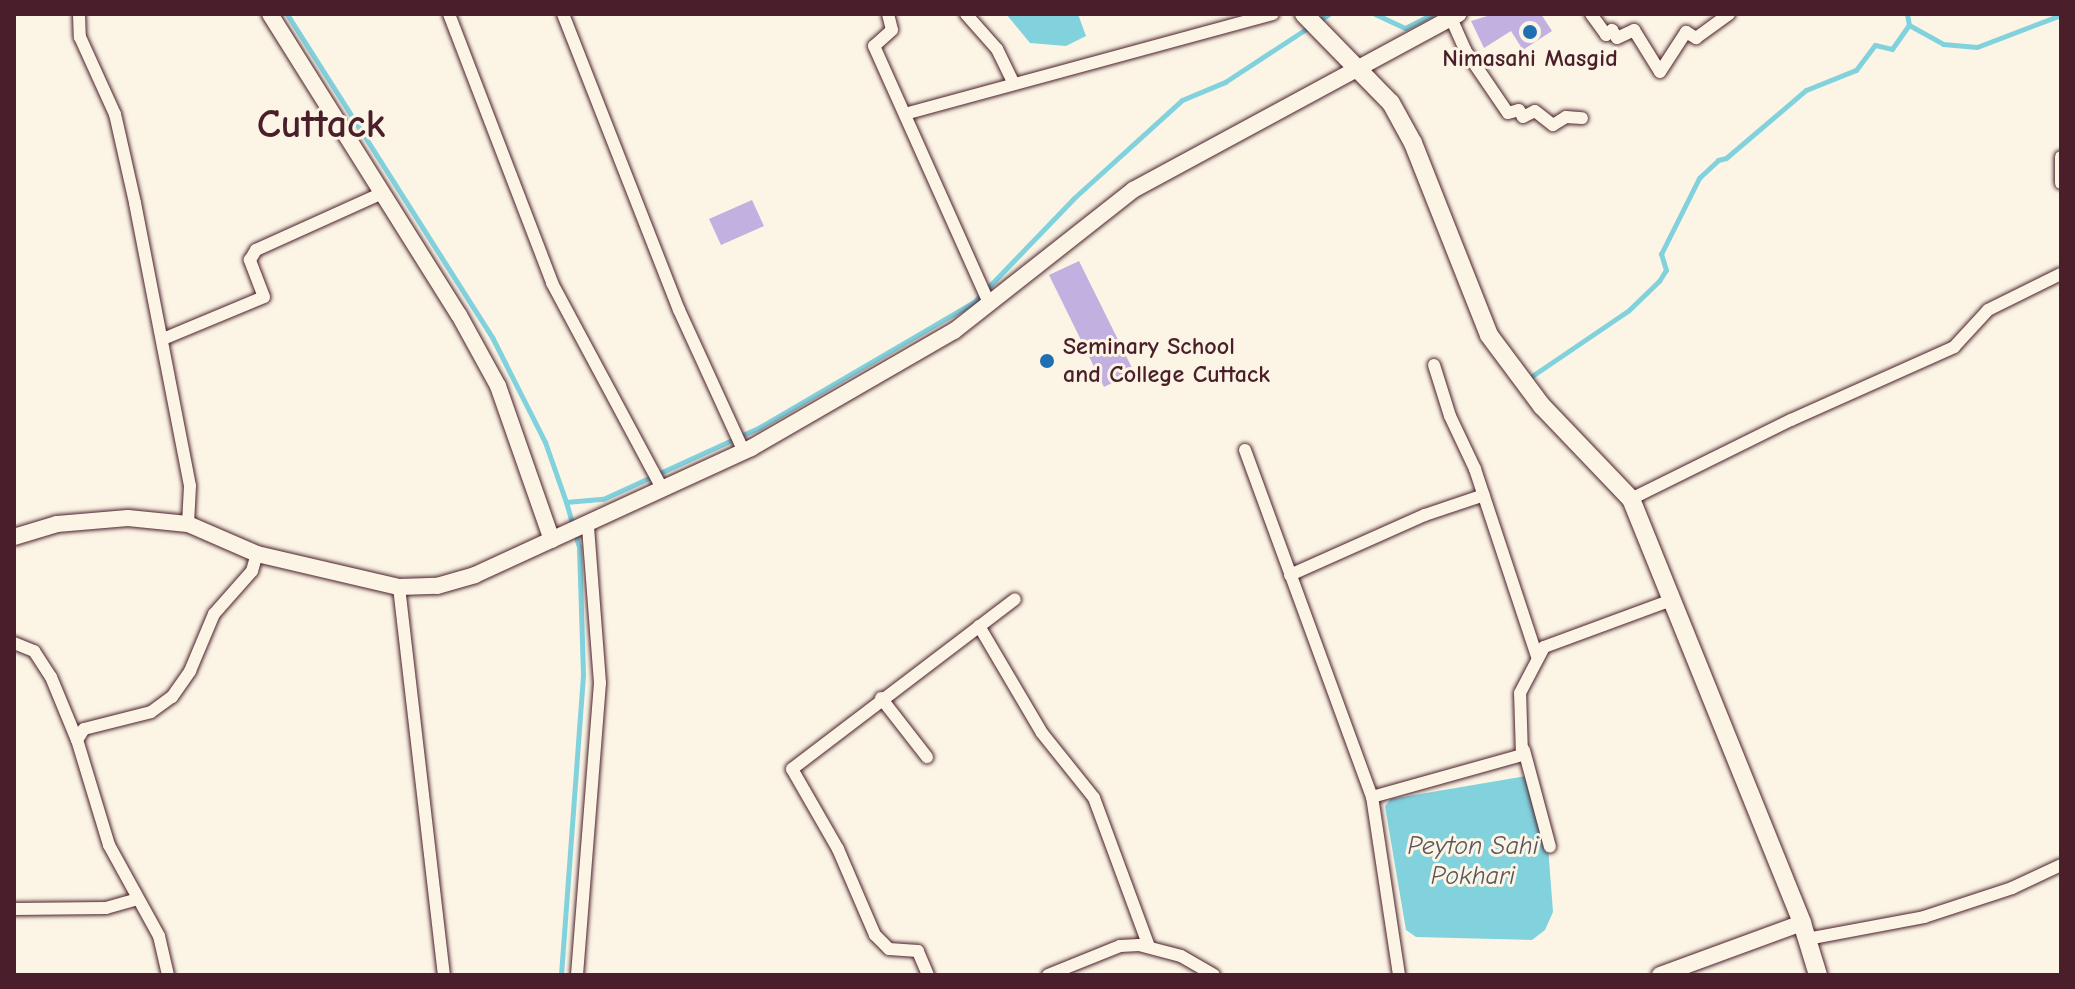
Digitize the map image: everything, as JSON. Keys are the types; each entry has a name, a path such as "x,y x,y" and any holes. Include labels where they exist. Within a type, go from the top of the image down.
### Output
{"main road":[{"path":"1309,20 1391,103 1413,143 1489,335 1542,406 1631,499 1805,931 1818,975"}],"street":[{"path":"79,14 80,37 115,114 163,339 190,486 188,524"},
{"path":"270,14 459,315 498,386 543,504 553,540"},
{"path":"449,14 552,283 663,490"},
{"path":"563,14 668,282 744,452"},
{"path":"888,14 892,30 874,46 989,303"},
{"path":"966,14 997,49 1013,82"},
{"path":"905,114 1013,82 1090,67 1273,14"},
{"path":"1591,14 1606,35 1612,30 1617,38 1634,30 1660,72 1686,32 1696,38 1729,14"},
{"path":"14,537 57,524 128,518 188,524 257,554 399,587 437,586 475,575 585,527 744,452 954,331 1133,190 1455,16 1465,50 1508,113 1519,110 1523,117 1535,111 1553,125 1566,117 1582,118"},
{"path":"2061,157 2061,183"},
{"path":"163,339 264,297 250,260 256,250 382,193"},
{"path":"1631,499 1791,420 1954,347 1988,310 2061,274"},
{"path":"1434,365 1484,495 1537,656"},
{"path":"1245,450 1372,797 1399,975"},
{"path":"1290,575 1425,515 1484,495"},
{"path":"577,975 600,683 585,527"},
{"path":"77,740 84,729 151,712 172,697 190,671 214,614 252,571 257,554"},
{"path":"399,587 444,975"},
{"path":"928,975 918,951 889,949 875,935 838,849 793,776 797,761 1015,599"},
{"path":"1550,847 1524,750 1520,693 1537,656 1544,647 1672,600"},
{"path":"979,626 1042,733 1094,798 1149,947"},
{"path":"14,643 34,651 51,677 77,740 109,845 159,936 168,975"},
{"path":"881,698 927,757"},
{"path":"1372,797 1480,768 1524,750"},
{"path":"1660,975 1805,931 1924,917 2012,888 2061,865"},
{"path":"14,909 106,908 138,899"},
{"path":"1048,975 1120,946 1149,947 1181,956 1214,975"}],"water":[{"path":"1006,14 1078,14 1086,36 1066,46 1030,43"},
{"name":"Peyton Sahi Pokhari","path":"1526,776 1548,846 1553,912 1545,930 1532,940 1416,937 1406,930 1385,806 1391,799"}],"building":[{"name":"Nimasahi Masgid","path":"1494,14 1541,14 1552,31 1523,50 1511,31 1484,48 1471,21"},
{"path":"752,200 764,226 721,245 709,219"},
{"path":"1079,261 1134,372 1104,387 1049,275"}],"waterway":[{"path":"287,14 492,337 545,442 579,547 583,675 561,975"},
{"path":"1317,22 1329,14"},
{"path":"1375,14 1405,28 1433,14"},
{"path":"1907,14 1909,25 1943,44 1977,47 2061,15"},
{"path":"1532,376 1629,310 1659,281 1666,270 1661,254 1699,178 1718,160 1726,158 1806,90 1856,70 1875,45 1892,49 1909,25"},
{"path":"566,502 603,499 760,427 974,302 1074,198 1182,100 1225,82 1309,27"}],"place":[{"name":"Nimasahi Masgid","path":"1530,32"},
{"name":"Seminary School and College Cuttack","path":"1047,361"}],"district":[{"name":"Cuttack","path":"321,124"}]}
